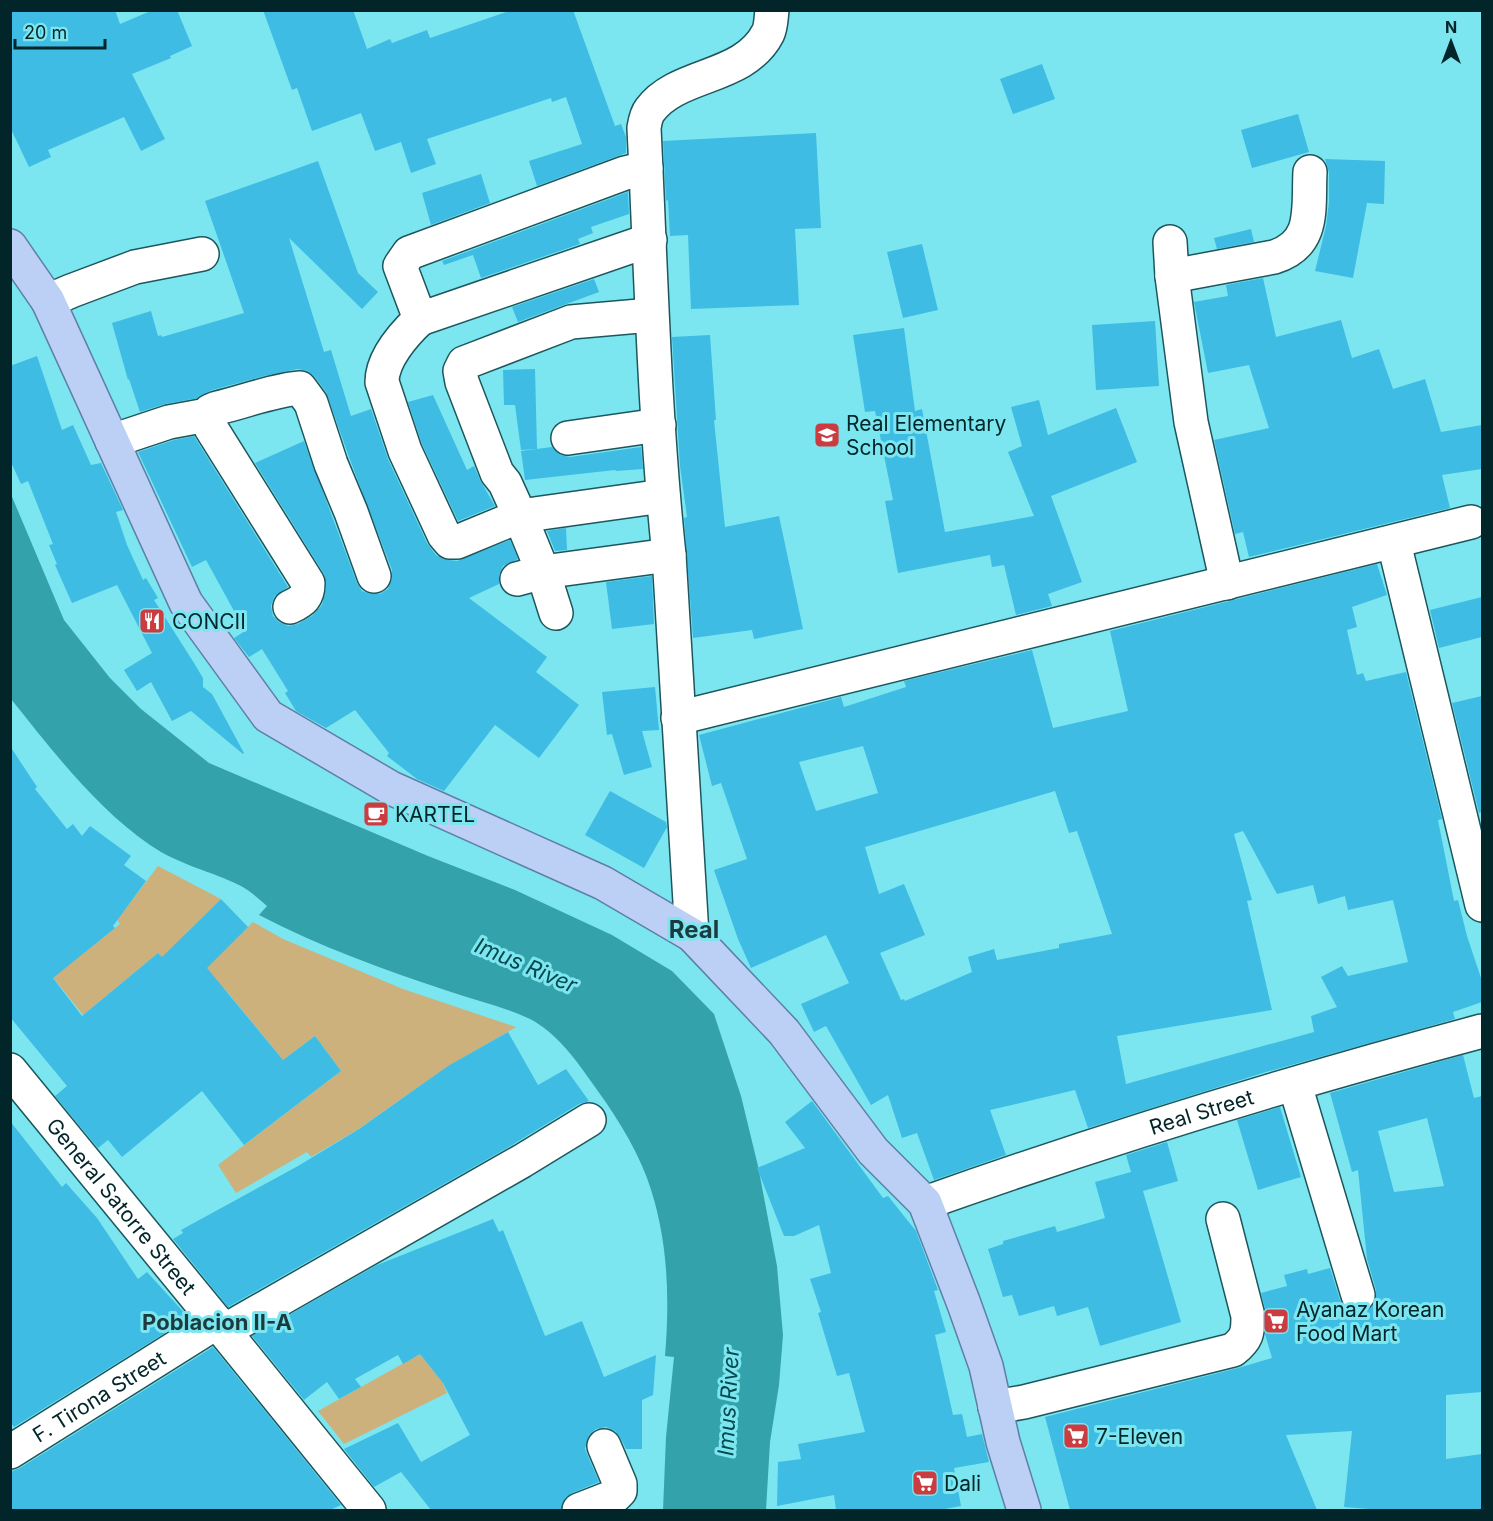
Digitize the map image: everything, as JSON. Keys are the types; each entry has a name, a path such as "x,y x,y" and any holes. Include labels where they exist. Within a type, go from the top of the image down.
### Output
{"main road":[{"path":"10,246 48,302 186,603 268,716 391,788 603,883 692,935 784,1032 873,1151 925,1203 986,1366 1024,1510"}],"street":[{"path":"692,935 669,555 651,315 650,240 644,128 648,112 664,95 739,63 756,51 769,32 771,10"},
{"path":"420,319 400,266 409,253 625,173 646,168"},
{"path":"1172,276 1275,257 1294,248 1303,237 1307,226 1310,172"},
{"path":"650,240 420,319 394,351 382,375 382,382 405,451 444,535 450,542 457,542 520,516 663,496"},
{"path":"1170,242 1172,276 1191,422 1227,583"},
{"path":"48,302 135,267 202,254"},
{"path":"556,613 530,576 520,516 505,483 497,473 460,371 464,363 571,322 651,315"},
{"path":"112,441 169,422 207,415 217,408 266,396 283,389 300,388 311,403 331,464 374,576"},
{"path":"207,415 211,428 308,583 306,596 302,601 290,607"},
{"path":"568,438 659,425"},
{"path":"678,718 1394,543 1471,522"},
{"path":"1394,543 1482,906"},
{"path":"530,576 669,555"},
{"name":"Real Street","path":"925,1203 1040,1162 1391,1055 1482,1031"},
{"name":"General Satorre Street","path":"10,1070 369,1510"},
{"path":"1295,1084 1358,1295"},
{"name":"F. Tirona Street","path":"10,1452 221,1326 522,1161 589,1120"},
{"path":"995,1407 1024,1402 1233,1350 1245,1340 1248,1332 1248,1316 1223,1219"},
{"path":"579,1510 615,1496 620,1491 620,1484 604,1446"}],"shaded area":[{"path":"158,866 221,899 185,934 213,961 253,922 283,939 403,989 516,1027 447,1067 357,1130 311,1157 307,1152 236,1193 218,1165 341,1071 315,1036 283,1060 224,988 193,1012 158,953 83,1015 47,970 81,955 120,924 117,920"},
{"path":"420,1354 443,1383 447,1393 344,1444 318,1411"}],"water":[{"name":"Imus River","path":"10,492 64,620 110,678 141,709 209,763 428,856 515,890 612,935 672,971 714,1014 741,1096 758,1166 777,1266 783,1335 779,1385 770,1442 766,1510 663,1510 666,1437 674,1357 665,1356 666,1266 659,1222 647,1178 629,1140 598,1091 563,1046 548,1031 530,1019 352,957 259,915 267,906 248,890 161,852 130,830 75,777 11,699"}],"building":[{"path":"10,10 115,10 120,24 153,10 177,10 192,46 170,56 171,58 132,74 165,139 141,151 124,117 48,150 51,157 29,167 10,127"},
{"path":"263,10 353,10 367,49 390,39 392,43 427,30 430,38 512,10 573,10 615,126 621,124 626,137 626,153 537,186 529,161 582,144 566,97 552,102 551,98 427,139 436,164 411,173 401,142 375,151 361,113 312,131 297,88 292,90"},
{"path":"1042,64 1055,99 1013,114 1000,79"},
{"path":"1298,114 1309,152 1252,168 1241,130"},
{"path":"816,133 821,228 795,229 799,305 691,309 688,235 670,236 663,141"},
{"path":"1325,159 1385,161 1384,204 1367,203 1353,278 1315,271 1326,226 1329,202 1329,173"},
{"path":"318,161 358,273 378,292 362,309 289,238 324,352 331,350 351,416 371,409 388,459 427,543 436,555 443,559 457,561 510,540 518,559 503,566 499,575 499,584 469,598 547,657 536,672 579,705 539,758 495,725 444,791 417,779 387,756 389,753 355,710 326,728 296,711 285,693 288,691 262,649 249,657 234,638 245,631 206,560 192,567 138,452 194,436 288,587 274,597 271,606 273,616 288,626 298,624 312,616 322,605 326,589 324,574 255,463 304,441 362,591 380,594 388,589 392,579 392,570 326,392 308,371 298,369 212,390 198,398 165,404 140,412 128,380 112,323 151,311 158,336 162,337 244,313 205,201"},
{"path":"481,174 490,203 431,225 422,193"},
{"path":"628,192 629,214 591,227 593,233 578,239 580,244 481,278 473,255 444,265 442,261"},
{"path":"1251,229 1254,242 1217,249 1214,238"},
{"path":"922,244 938,310 903,318 887,252"},
{"path":"1263,278 1276,337 1341,320 1352,358 1379,349 1393,389 1425,379 1441,432 1482,425 1482,469 1442,475 1450,508 1249,557 1243,532 1235,534 1214,440 1269,428 1249,365 1208,373 1194,302 1228,296 1226,285"},
{"path":"594,279 599,292 518,322 512,307"},
{"path":"1155,321 1159,386 1096,390 1092,325"},
{"path":"904,328 915,411 922,409 945,532 1034,516 1008,452 1022,446 1011,407 1039,400 1048,435 1116,408 1137,462 1051,496 1082,582 1048,594 1052,606 1016,615 1004,565 992,567 990,555 898,573 885,501 893,500 875,411 865,412 853,335"},
{"path":"710,335 716,420 714,420 725,527 779,516 803,629 754,639 752,630 693,638 684,518 687,517 680,466 672,337"},
{"path":"37,356 62,430 73,425 91,465 101,463 123,510 116,512 127,545 143,580 146,578 158,598 154,600 203,678 203,687 212,694 243,754 191,711 172,721 151,682 137,691 124,670 152,653 117,585 72,603 55,565 57,564 49,545 53,544 28,481 21,484 10,460 10,366"},
{"path":"535,369 537,449 521,450 515,405 504,405 503,370"},
{"path":"433,395 467,470 474,466 495,506 458,521 422,444 408,402"},
{"path":"552,447 561,455 570,457 641,447 643,469 525,480 521,451"},
{"path":"566,528 567,550 555,551 547,531"},
{"path":"1377,564 1387,595 1352,607 1357,627 1347,630 1357,675 1363,673 1366,681 1406,672 1442,819 1438,820 1454,901 1458,900 1482,981 1482,1002 1453,1012 1455,1019 1266,1072 1088,1128 1075,1090 990,1110 1006,1155 934,1180 917,1133 902,1138 888,1095 871,1105 826,1026 814,1032 801,1004 849,983 826,935 751,968 738,939 714,870 747,859 721,783 712,786 699,735 841,697 844,707 906,687 904,681 1032,650 1053,728 1128,711 1110,631","holes":["863,746 878,793 816,811 799,762","1055,791 1069,833 1077,831 1112,934 1059,944 1059,948 997,960 994,949 968,957 972,972 905,1001 901,1000 880,953 925,935 904,884 879,894 865,847","1243,831 1277,894 1313,885 1318,904 1345,896 1348,910 1393,900 1408,962 1348,976 1342,966 1321,977 1337,1007 1311,1016 1314,1032 1126,1084 1117,1036 1272,1010 1247,901 1252,900 1234,834"]},
{"path":"652,576 654,624 612,629 606,582"},
{"path":"1482,597 1482,637 1439,648 1430,610"},
{"path":"655,687 659,730 642,731 652,767 624,775 612,734 607,735 602,692"},
{"path":"1482,696 1482,812 1479,813 1452,703"},
{"path":"10,746 37,787 35,789 67,829 73,824 82,836 90,826 131,856 124,865 146,881 113,926 115,928 53,978 82,1016 158,953 162,957 221,899 248,927 207,968 283,1060 315,1036 341,1071 244,1145 202,1091 122,1157 108,1140 98,1148 55,1096 67,1086 10,1017"},
{"path":"610,791 666,822 667,827 644,868 585,835"},
{"path":"508,1032 538,1085 566,1069 589,1101 579,1104 512,1145 228,1307 173,1239 183,1233 181,1230 298,1166 359,1129 448,1066"},
{"path":"1463,1055 1474,1098 1482,1096 1482,1392 1446,1395 1446,1459 1482,1454 1482,1510 1382,1510 1344,1507 1352,1431 1286,1435 1317,1510 1070,1510 1045,1417 1272,1358 1265,1334 1267,1316 1261,1293 1287,1286 1284,1275 1307,1269 1308,1274 1330,1268 1340,1300 1345,1308 1354,1313 1364,1313 1372,1307 1376,1299 1376,1290 1367,1259 1358,1170 1352,1172 1330,1093","holes":["1427,1118 1444,1186 1394,1192 1378,1131"]},
{"path":"812,1101 883,1198 888,1196 916,1231 938,1290 934,1291 946,1332 935,1335 953,1415 962,1414 967,1437 982,1434 989,1462 954,1468 961,1506 939,1510 836,1510 834,1495 777,1506 778,1462 801,1459 798,1444 865,1432 849,1373 837,1376 810,1279 831,1273 819,1225 794,1236 784,1236 757,1168 805,1148 785,1122"},
{"path":"1280,1107 1301,1177 1258,1190 1237,1120"},
{"path":"10,1121 62,1187 66,1183 97,1218 138,1279 147,1272 189,1318 14,1427 10,1422"},
{"path":"1167,1142 1178,1181 1143,1191 1181,1322 1100,1346 1088,1307 1057,1316 1054,1306 1019,1316 1012,1295 1003,1297 988,1249 1003,1244 1003,1241 1055,1226 1057,1232 1105,1218 1095,1182 1131,1172 1126,1155"},
{"path":"493,1219 499,1232 503,1230 545,1336 582,1321 604,1377 656,1355 653,1395 642,1400 642,1449 626,1449 615,1431 606,1427 596,1429 589,1435 585,1449 599,1482 565,1498 561,1510 431,1510 401,1472 374,1487 344,1449 398,1423 421,1462 470,1435 443,1383 420,1354 403,1364 398,1355 355,1379 361,1387 339,1399 327,1382 304,1400 252,1336 377,1265"},
{"path":"213,1347 341,1505 330,1510 10,1510 10,1472 20,1468"}],"place":[{"name":"Real Elementary School","path":"827,435"},
{"name":"CONCII","path":"152,621"},
{"name":"KARTEL","path":"376,814"},
{"name":"Ayanaz Korean Food Mart","path":"1276,1321"},
{"name":"7-Eleven","path":"1076,1436"},
{"name":"Dali","path":"925,1483"}],"district":[{"name":"Real","path":"694,929"},
{"name":"Poblacion II-A","path":"217,1322"}]}
